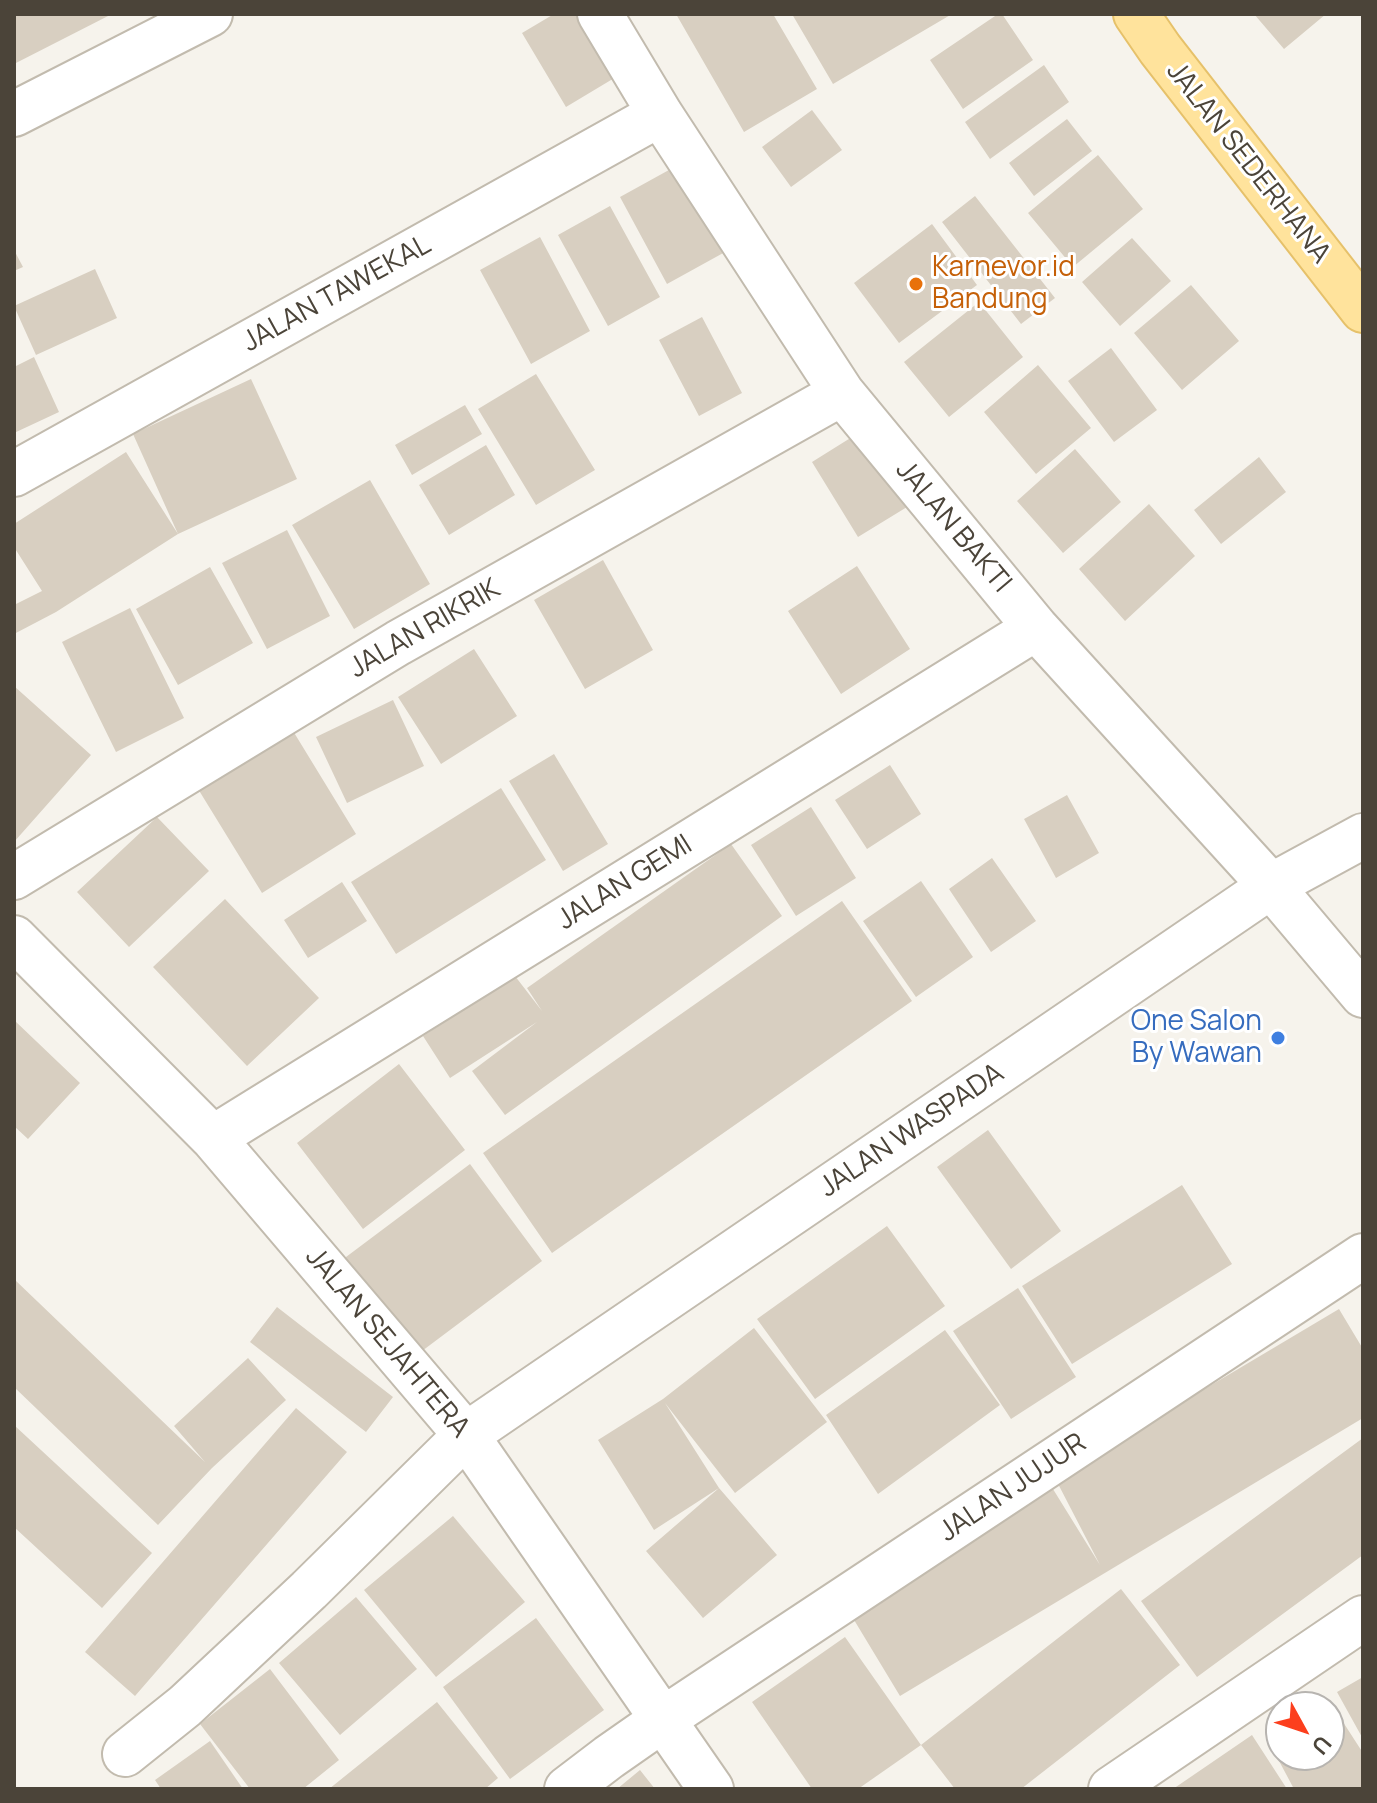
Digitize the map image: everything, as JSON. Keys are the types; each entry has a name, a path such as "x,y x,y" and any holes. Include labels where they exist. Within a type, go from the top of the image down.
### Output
{"main road":[{"name":"JALAN SEDERHANA","path":"1136,14 1363,310"}],"street":[{"path":"14,114 210,14"},
{"name":"JALAN BAKTI","path":"600,14 660,114 842,393 1036,628 1271,886 1363,995"},
{"name":"JALAN TAWEKAL","path":"14,474 660,114"},
{"name":"JALAN RIKRIK","path":"14,877 398,643 842,393"},
{"name":"JALAN GEMI","path":"213,1138 1036,628"},
{"name":"JALAN WASPADA","path":"125,1754 185,1706 298,1601 466,1435 1271,886 1363,836"},
{"name":"JALAN SEJAHTERA","path":"14,938 213,1138 466,1435 711,1789"},
{"name":"JALAN JUJUR","path":"567,1789 662,1720 1363,1256"},
{"path":"1111,1789 1363,1618"}],"building":[{"path":"14,14 112,14 14,64"},
{"path":"554,14 586,14 621,74 566,107 522,33"},
{"path":"676,14 773,14 817,89 744,132"},
{"path":"792,14 952,14 833,84"},
{"path":"1002,14 1033,60 963,109 930,60"},
{"path":"1254,14 1326,14 1284,49"},
{"path":"1044,65 1069,102 990,159 965,122"},
{"path":"812,110 842,150 791,187 762,147"},
{"path":"1067,119 1092,151 1034,196 1009,163"},
{"path":"1098,155 1143,209 1073,267 1028,213"},
{"path":"678,165 725,252 667,284 620,197"},
{"path":"975,196 1055,298 1021,324 942,222"},
{"path":"610,206 660,297 608,326 558,235"},
{"name":"Karnevor.id Bandung","path":"932,224 977,285 899,343 854,283"},
{"path":"540,237 590,331 531,364 480,270"},
{"path":"1132,238 1171,281 1120,326 1082,282"},
{"path":"14,250 23,267 14,271"},
{"path":"95,269 117,318 36,355 14,306"},
{"path":"1191,285 1239,341 1182,390 1134,333"},
{"path":"979,302 1023,357 949,417 904,362"},
{"path":"702,317 742,393 699,416 659,340"},
{"path":"1111,348 1157,410 1114,442 1068,381"},
{"path":"34,357 59,412 14,433 14,367"},
{"path":"1038,365 1091,428 1036,474 984,412"},
{"path":"536,374 595,470 536,505 478,409"},
{"path":"251,379 297,479 178,534 133,434"},
{"path":"465,405 482,434 412,475 395,445"},
{"path":"860,432 907,507 858,537 812,462"},
{"path":"486,445 515,495 449,535 419,485"},
{"path":"1075,449 1121,502 1063,553 1017,501"},
{"path":"126,452 178,534 56,612 14,634 14,605 42,591 14,547 14,524"},
{"path":"1259,457 1286,492 1221,544 1194,510"},
{"path":"370,480 430,584 354,629 292,525"},
{"path":"1149,504 1195,556 1125,621 1079,569"},
{"path":"287,530 330,616 267,649 222,563"},
{"path":"603,560 653,650 585,689 534,600"},
{"path":"857,566 910,649 841,694 788,611"},
{"path":"210,567 253,643 178,685 136,609"},
{"path":"130,608 184,718 116,752 62,642"},
{"path":"474,649 517,716 441,764 398,697"},
{"path":"14,686 91,755 14,842"},
{"path":"393,700 424,766 347,803 316,737"},
{"path":"290,726 356,834 262,893 195,784"},
{"path":"554,754 608,844 563,871 509,781"},
{"path":"890,765 921,814 867,849 835,800"},
{"path":"501,788 546,860 396,954 351,882"},
{"path":"1067,795 1099,853 1056,878 1024,819"},
{"path":"811,807 856,878 796,916 751,845"},
{"path":"157,817 209,871 129,947 77,892"},
{"path":"731,844 782,916 505,1115 472,1071 537,1022 450,1078 423,1036 515,976 542,1011 527,988"},
{"path":"992,858 1036,921 991,952 949,889"},
{"path":"921,881 973,957 916,997 863,921"},
{"path":"342,882 367,921 308,958 284,920"},
{"path":"225,899 319,998 247,1066 153,967"},
{"path":"842,901 912,1001 552,1253 483,1153"},
{"path":"14,1020 80,1083 28,1139 14,1126"},
{"path":"399,1064 465,1150 363,1229 297,1143"},
{"path":"988,1130 1061,1231 1011,1269 937,1167"},
{"path":"470,1164 542,1261 414,1357 342,1260"},
{"path":"1182,1185 1232,1264 1072,1364 1022,1286"},
{"path":"887,1226 945,1306 815,1399 757,1319"},
{"path":"14,1279 205,1462 174,1426 248,1358 286,1400 212,1468 158,1525 14,1387"},
{"path":"1018,1288 1076,1377 1011,1419 953,1331"},
{"path":"277,1307 393,1397 366,1432 250,1342"},
{"path":"1339,1309 1363,1349 1363,1418 900,1696 845,1605 1048,1481 1100,1565 1055,1478"},
{"path":"754,1328 827,1422 735,1493 665,1403 719,1488 654,1530 598,1440 663,1399"},
{"path":"945,1330 1000,1405 878,1494 826,1415"},
{"path":"296,1408 347,1452 135,1696 85,1652"},
{"path":"14,1425 152,1553 102,1608 14,1527"},
{"path":"1363,1438 1363,1555 1197,1677 1141,1601"},
{"path":"719,1488 777,1555 703,1618 646,1551"},
{"path":"453,1516 525,1602 436,1677 364,1590"},
{"path":"1121,1589 1180,1665 1021,1789 955,1789 921,1745"},
{"path":"356,1597 417,1669 340,1735 279,1663"},
{"path":"536,1618 604,1710 510,1779 443,1687"},
{"path":"845,1637 921,1745 858,1789 812,1789 752,1702"},
{"path":"270,1669 339,1760 303,1789 250,1789 200,1724"},
{"path":"1363,1677 1363,1739 1345,1706 1345,1691 1339,1691"},
{"path":"437,1702 498,1778 485,1789 329,1789"},
{"path":"1345,1725 1363,1753 1363,1789 1294,1789 1284,1771 1345,1771"},
{"path":"1252,1735 1265,1755 1265,1771 1275,1771 1287,1789 1173,1789"},
{"path":"210,1741 243,1789 161,1789 155,1780"},
{"path":"640,1770 655,1789 617,1789"}],"place":[{"name":"Karnevor.id Bandung","path":"916,284"},
{"name":"One Salon By Wawan","path":"1278,1038"}]}
